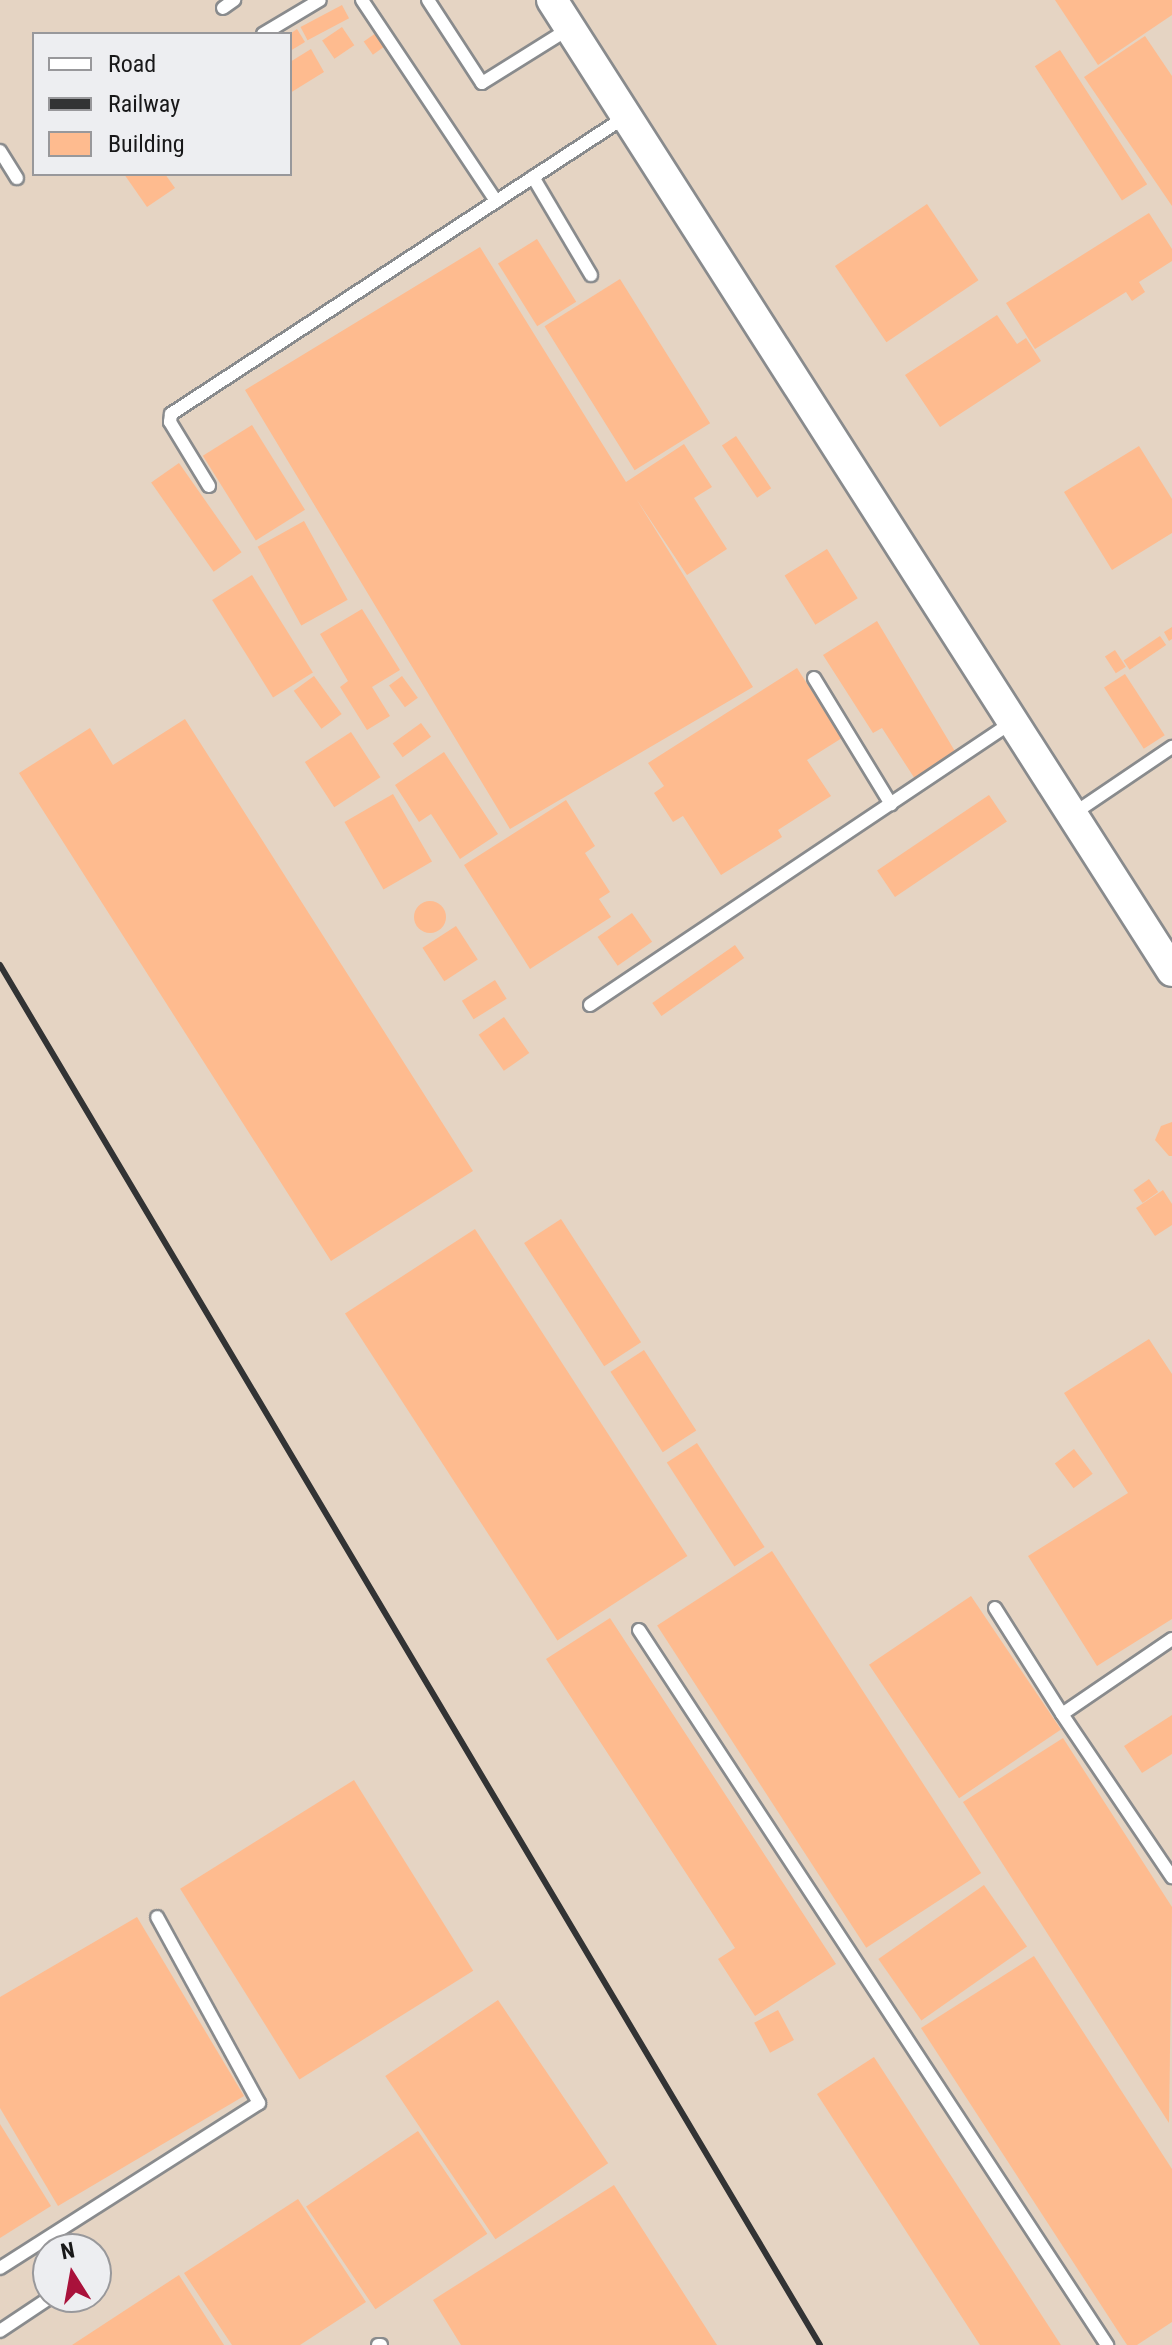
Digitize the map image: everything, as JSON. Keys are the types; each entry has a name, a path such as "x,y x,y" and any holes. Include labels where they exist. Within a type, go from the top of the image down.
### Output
{"street":[{"path":"552,0 1172,971"}],"lane":[{"path":"223,8 234,0"},
{"path":"266,32 320,0"},
{"path":"362,0 496,201"},
{"path":"428,0 482,83 570,28"},
{"path":"209,486 170,422 171,414 625,117"},
{"path":"0,151 17,178"},
{"path":"533,177 591,275"},
{"path":"814,678 891,804"},
{"path":"590,1005 1014,721"},
{"path":"1073,814 1172,747"},
{"path":"995,1608 1172,1877"},
{"path":"639,1630 1107,2345"},
{"path":"1062,1714 1172,1639"},
{"path":"0,2268 259,2103 157,1917"},
{"path":"0,2331 32,2310"}],"shaded area":[{"path":"0,0 1172,0 1172,2345 0,2345"}],"building":[{"path":"1055,0 1172,0 1172,15 1098,65"},
{"path":"342,5 349,18 308,40 301,27"},
{"path":"342,27 354,45 334,59 322,40"},
{"path":"297,29 305,42 292,50 292,33"},
{"path":"376,33 385,46 373,55 364,42"},
{"path":"1145,36 1172,76 1172,206 1084,77"},
{"path":"311,49 324,72 292,92 292,61"},
{"path":"1060,50 1147,184 1122,201 1035,66"},
{"path":"125,176 166,176 175,188 147,207"},
{"path":"927,204 978,280 886,342 835,266"},
{"path":"1149,213 1172,249 1172,261 1139,282 1145,292 1132,301 1126,292 1035,349 1006,303"},
{"path":"537,239 576,302 537,326 498,263"},
{"path":"480,247 626,482 684,444 712,487 694,498 727,549 687,575 637,500 753,687 510,829 245,390"},
{"path":"620,279 710,423 635,470 545,326"},
{"path":"997,315 1017,344 1026,338 1041,361 940,427 905,375"},
{"path":"252,425 305,510 256,541 203,456"},
{"path":"736,436 771,488 757,498 722,446"},
{"path":"1139,446 1172,499 1172,533 1112,570 1064,492"},
{"path":"179,463 242,552 214,572 151,483"},
{"path":"304,521 348,600 301,625 258,547"},
{"path":"827,549 858,598 815,625 785,575"},
{"path":"252,575 313,673 273,697 212,600"},
{"path":"362,609 400,670 372,687 390,716 367,730 340,687 348,681 320,634"},
{"path":"877,621 956,753 915,779 882,728 873,733 823,655"},
{"path":"1172,627 1172,639 1169,641 1164,632"},
{"path":"1160,636 1166,645 1130,670 1124,661"},
{"path":"1115,650 1126,667 1116,673 1105,657"},
{"path":"797,668 842,738 807,760 831,796 778,830 782,837 721,875 683,816 673,822 654,793 664,786 648,763"},
{"path":"1125,674 1165,735 1144,749 1104,688"},
{"path":"314,676 342,714 321,729 294,691"},
{"path":"402,676 418,698 405,707 389,685"},
{"path":"185,719 473,1171 331,1261 19,773 90,728 113,765"},
{"path":"421,723 431,737 403,757 393,744"},
{"path":"351,732 380,777 334,807 305,762"},
{"path":"444,752 498,834 460,859 431,814 419,822 395,785"},
{"path":"393,794 432,862 384,890 345,822"},
{"path":"989,795 1007,822 895,897 877,870"},
{"path":"566,800 595,846 585,853 610,892 599,899 611,917 530,969 464,865"},
{"path":"430,901 441,906 446,917 441,928 430,933 419,928 414,917 419,906"},
{"path":"632,913 652,942 618,966 598,937"},
{"path":"456,926 478,960 444,981 422,948"},
{"path":"735,945 744,958 661,1016 652,1003"},
{"path":"495,980 507,999 474,1019 462,1001"},
{"path":"504,1017 529,1053 504,1071 479,1035"},
{"path":"1172,1122 1172,1156 1169,1156 1155,1140 1161,1126"},
{"path":"1149,1179 1158,1192 1143,1203 1133,1190"},
{"path":"1163,1190 1172,1204 1172,1225 1155,1236 1136,1208"},
{"path":"561,1219 641,1342 604,1366 524,1243"},
{"path":"475,1229 687,1556 557,1641 345,1313"},
{"path":"1149,1339 1172,1374 1172,1619 1097,1666 1028,1556 1128,1493 1064,1393"},
{"path":"644,1350 696,1431 663,1452 610,1372"},
{"path":"697,1443 765,1547 734,1567 667,1463"},
{"path":"1074,1449 1093,1474 1073,1488 1055,1463"},
{"path":"772,1551 981,1873 866,1948 657,1626"},
{"path":"971,1596 1061,1729 959,1798 869,1665"},
{"path":"610,1618 836,1964 755,2016 718,1959 735,1948 546,1659"},
{"path":"1172,1715 1172,1754 1142,1773 1124,1746"},
{"path":"1063,1738 1172,1907 1169,2123 963,1802"},
{"path":"354,1780 473,1971 299,2079 180,1889"},
{"path":"984,1885 1027,1946 921,2020 878,1959"},
{"path":"137,1917 244,2096 58,2206 0,2108 0,1997"},
{"path":"1034,1956 1172,2169 1172,2322 1137,2345 1127,2345 921,2028"},
{"path":"498,2000 608,2163 495,2239 385,2076"},
{"path":"778,2010 794,2040 770,2053 754,2023"},
{"path":"874,2057 1061,2345 980,2345 817,2094"},
{"path":"0,2124 51,2206 0,2238"},
{"path":"418,2131 487,2234 375,2309 306,2206"},
{"path":"614,2185 717,2345 461,2345 433,2300"},
{"path":"298,2199 366,2302 300,2345 232,2345 184,2273"},
{"path":"179,2275 224,2345 72,2345"}],"railway":[{"path":"0,965 820,2345"}]}
